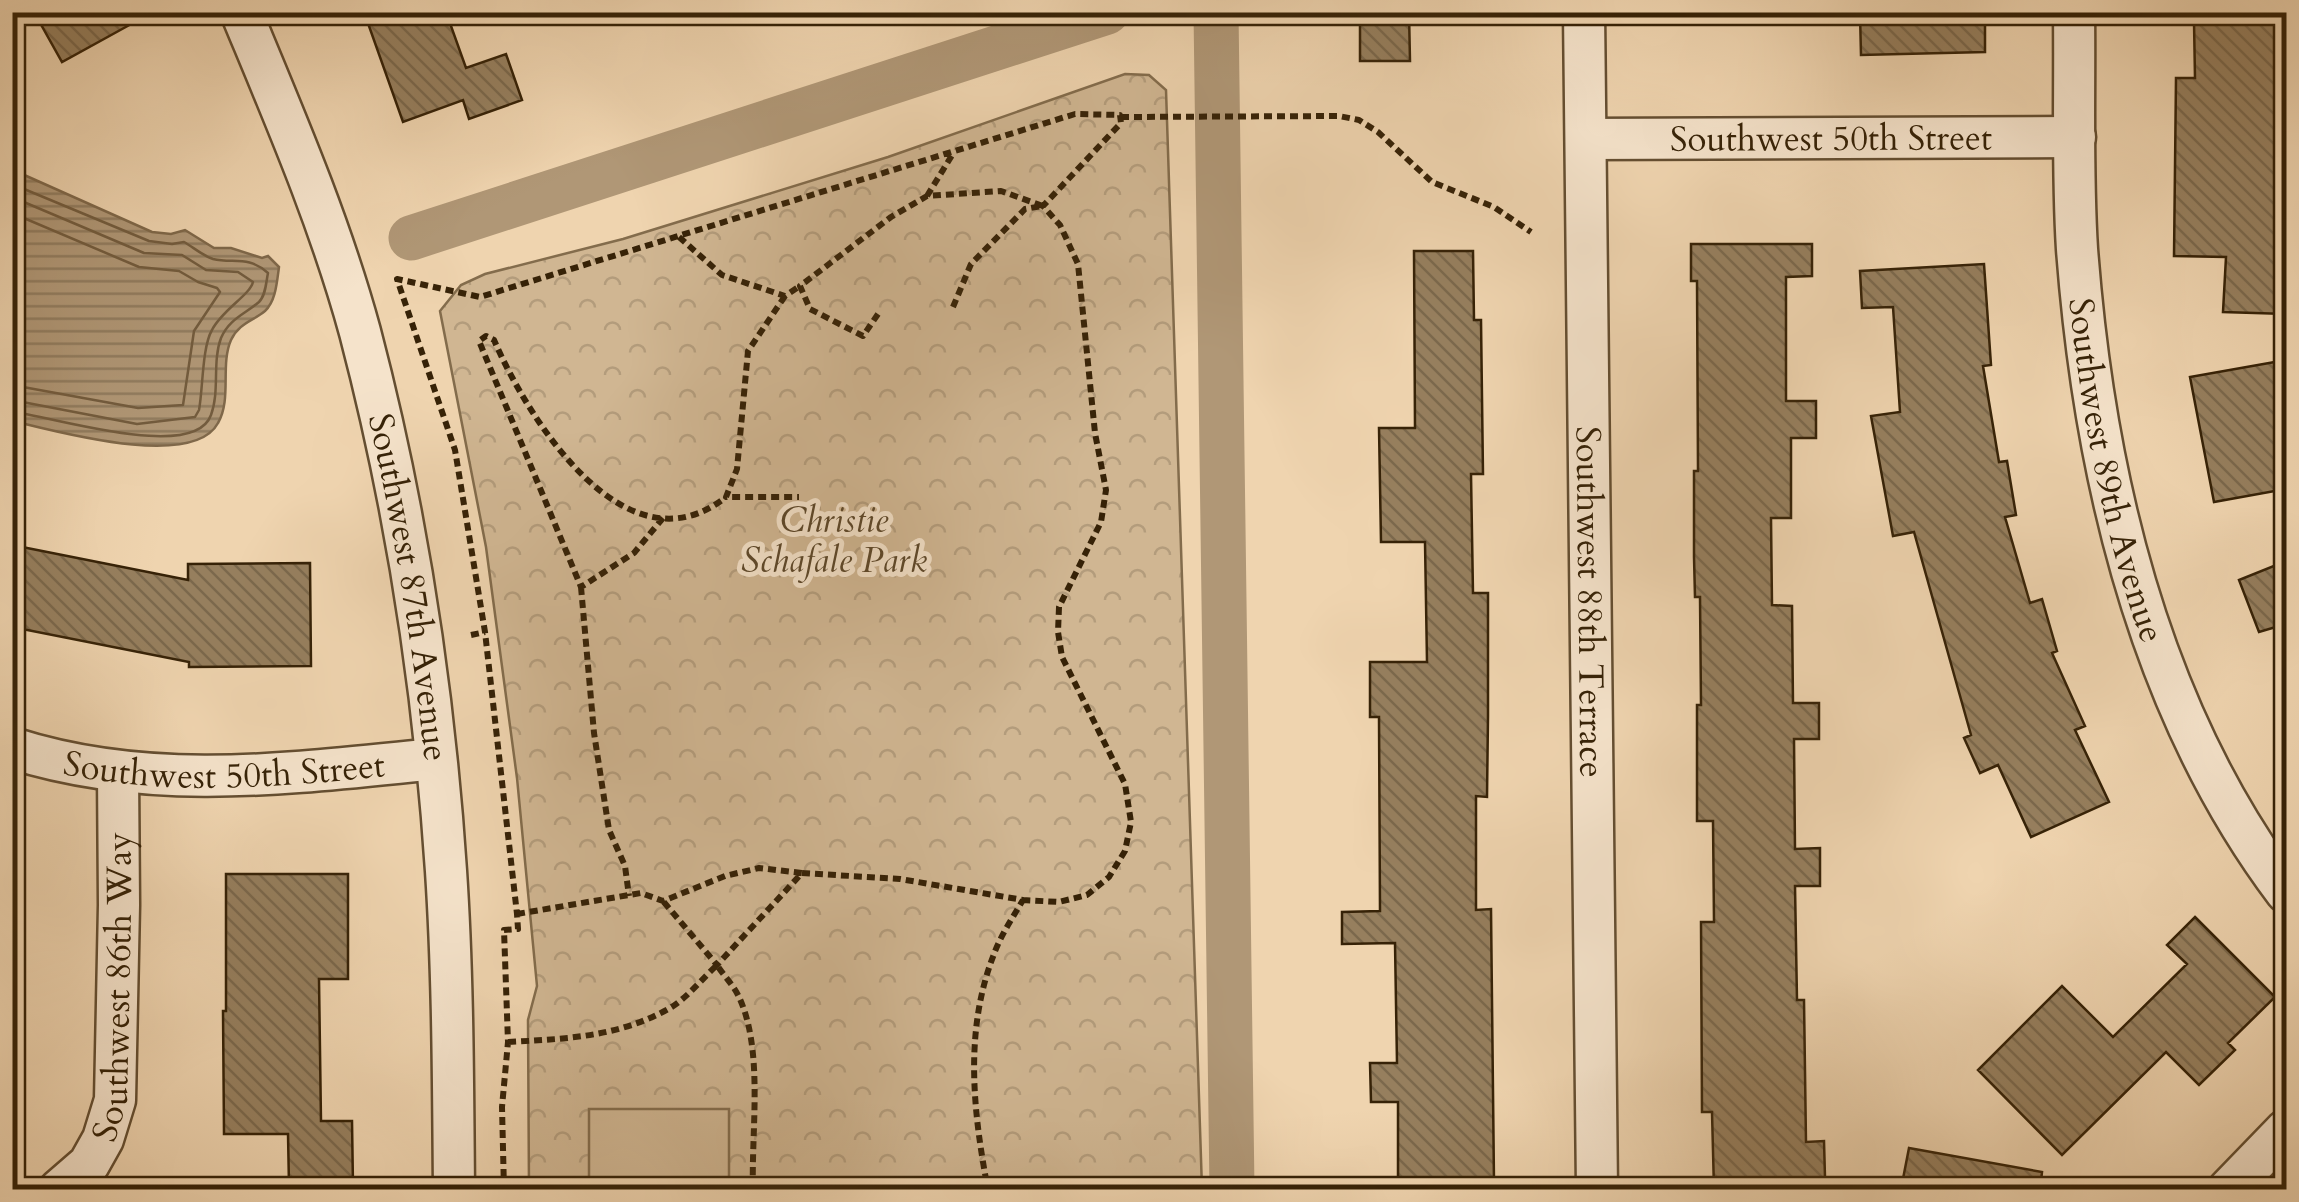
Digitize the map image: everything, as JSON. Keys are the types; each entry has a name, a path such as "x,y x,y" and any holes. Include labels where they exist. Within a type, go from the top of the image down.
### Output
{"street":[{"name":"Southwest 87th Avenue","path":"240,12 312,182 359,331 402,511 436,759 446,873 454,1190"},
{"name":"Southwest 88th Terrace","path":"1584,12 1597,1190"},
{"name":"Southwest 89th Avenue","path":"2074,12 2077,248 2106,458 2126,550 2146,623 2187,723 2230,804 2286,892"},
{"name":"Southwest 50th Street","path":"1586,139 2075,137"},
{"name":"Southwest 50th Street","path":"12,748 118,774 183,777 270,775 436,759"},
{"name":"Southwest 86th Way","path":"63,1188 89,1164 115,1100 120,904 118,774"},
{"path":"2228,1190 2286,1130"}],"path":[{"path":"504,1190 502,1107 508,1042 504,930 518,928 518,914 485,632 454,450 397,278 480,297 1075,114 1121,118 1339,116 1359,120 1378,132 1432,182 1494,207 1531,232"},
{"path":"952,307 971,264 1025,209 1043,206 1121,123 1121,118"},
{"path":"927,196 955,151"},
{"path":"628,896 624,866 609,830 594,733 582,587 479,341 486,336 494,340 532,411 583,480 615,501 673,521 707,512 726,497 736,470 748,350 785,296 927,196 1001,190 1043,206 1060,225 1078,264 1095,433 1106,490 1101,522 1060,607 1058,632 1062,656 1126,784 1130,822 1125,851 1109,877 1087,895 1059,902 1023,900 900,879 759,868 725,876 663,901"},
{"path":"678,236 722,275 785,296"},
{"path":"800,286 810,309 863,336 878,314"},
{"path":"726,497 800,497"},
{"path":"582,587 634,554 663,518"},
{"path":"470,635 485,632"},
{"path":"508,1042 590,1038 624,1028 672,1006 717,965 802,873"},
{"path":"518,914 641,893 663,901 740,998 752,1048 753,1190"},
{"path":"988,1190 976,1128 976,1028 994,952 1023,900"}],"green space":[{"name":"Christie Schafale Park","path":"1125,74 1149,75 1166,90 1202,1189 529,1189 528,1020 537,986 517,778 486,547 440,311 461,285 485,274 623,239 888,157"},
{"path":"589,1109 729,1109 729,1189 589,1189"}],"water":[{"path":"13,170 152,232 171,234 185,230 214,248 268,256 279,267 269,307 242,326 231,340 222,414 204,437 153,446 90,438 13,421"}],"building":[{"path":"34,12 153,12 62,62"},
{"path":"364,12 446,12 466,68 506,54 522,100 469,119 463,100 403,122"},
{"path":"1360,12 1409,12 1410,61 1360,61"},
{"path":"1985,12 1985,52 1861,55 1860,14"},
{"path":"2286,21 2286,314 2223,312 2226,257 2174,256 2176,78 2195,78 2194,22"},
{"path":"1691,244 1812,244 1812,276 1786,277 1786,401 1816,401 1816,438 1791,438 1791,518 1771,518 1772,605 1792,606 1793,703 1819,703 1819,739 1794,739 1795,849 1820,848 1820,886 1795,886 1797,1000 1804,1000 1806,1142 1824,1141 1825,1177 1800,1178 1801,1190 1714,1190 1712,1112 1702,1112 1701,922 1714,922 1713,821 1697,821 1697,705 1701,705 1700,597 1695,597 1694,557 1694,471 1698,471 1697,281 1691,281"},
{"path":"1414,251 1473,251 1474,320 1481,320 1483,474 1471,474 1473,593 1488,593 1488,716 1487,797 1476,796 1476,910 1491,909 1494,1182 1398,1181 1398,1102 1371,1102 1370,1063 1397,1063 1395,943 1342,944 1342,912 1380,911 1379,717 1370,717 1370,662 1427,662 1425,542 1381,542 1379,428 1415,428"},
{"path":"1984,264 1991,365 1983,366 1999,462 2007,461 2016,515 2005,517 2030,603 2042,599 2057,651 2052,653 2085,726 2075,730 2109,802 2031,837 1998,765 1980,773 1964,738 1971,735 1914,532 1893,536 1871,416 1900,412 1893,307 1862,308 1860,271"},
{"path":"2286,360 2286,489 2214,502 2190,377"},
{"path":"12,545 188,580 188,564 310,563 311,666 189,667 189,662 12,627"},
{"path":"2286,561 2286,624 2259,632 2239,580"},
{"path":"226,874 348,874 348,979 319,979 321,1121 352,1121 353,1186 289,1186 288,1134 224,1134"},
{"path":"2195,917 2275,997 2228,1043 2235,1050 2199,1085 2166,1052 2062,1155 1978,1070 2062,986 2113,1037 2187,964 2167,945"},
{"path":"1909,1148 2042,1172 2040,1190 1932,1190 1902,1184"}],"waterway":[{"path":"411,238 1107,12"},
{"path":"1216,12 1232,1190"}]}
